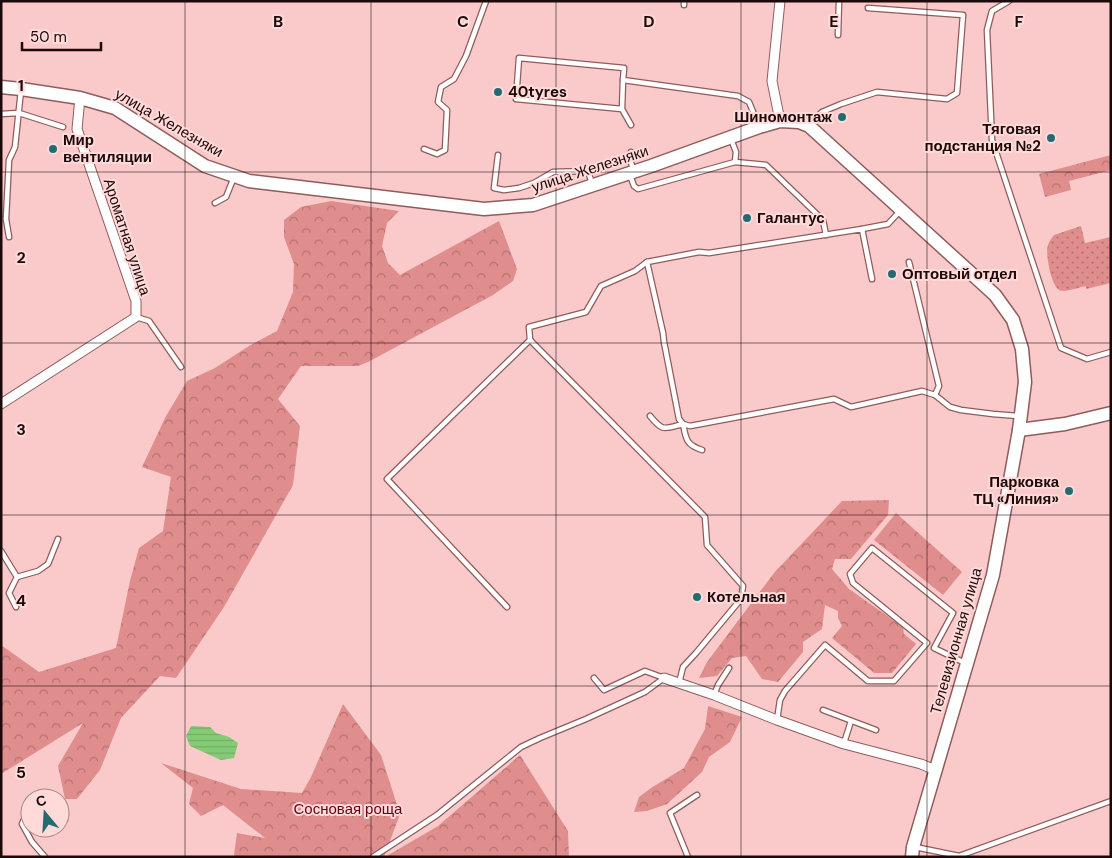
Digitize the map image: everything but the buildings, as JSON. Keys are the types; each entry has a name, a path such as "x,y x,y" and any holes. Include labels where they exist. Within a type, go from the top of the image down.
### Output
{"street":[{"path":"780,1 772,81 780,121"},
{"name":"улица Железняки","path":"1,87 80,98 115,108 205,166 249,181 484,210 533,204 632,173 780,121 798,122 808,126"},
{"name":"Ароматная улица","path":"1,404 136,317 136,301 77,129 80,98"},
{"path":"808,126 995,296 1013,320 1022,349 1025,382 1019,430 1065,424 1111,413"},
{"name":"Телевизионная улица","path":"912,852 993,575 1019,430"},
{"path":"664,678 844,744 921,764 936,770"}],"lane":[{"path":"424,149 437,154 445,150 447,110 438,102 441,87 454,79 466,56 486,1"},
{"path":"838,35 839,1"},
{"path":"1008,1 992,11 987,30 992,140 1061,348 1086,359 1111,352"},
{"path":"808,126 822,112 877,92 947,99 957,93 963,16 868,8"},
{"path":"622,110 516,99 519,58 624,68 622,110 631,125"},
{"path":"624,80 738,96 749,102 759,127"},
{"path":"8,238 6,219 9,160 15,147 21,89"},
{"path":"1,114 19,112 64,127"},
{"path":"731,138 736,152 735,162"},
{"path":"631,152 630,160 634,186 638,189 735,162 766,165 823,220 826,235"},
{"path":"498,155 494,188 504,190 519,188 534,183 553,172 587,171 592,186"},
{"path":"215,203 226,197 234,176"},
{"path":"679,683 683,666 741,599 743,586 707,546 705,518 530,340 529,327 586,312 601,286 635,271 647,262 699,252 709,253 888,224 900,210"},
{"path":"862,229 872,280"},
{"path":"647,262 664,332 664,342 679,419 683,424 686,440 693,448 702,450"},
{"path":"909,262 939,386 935,395"},
{"path":"136,317 148,321 180,367"},
{"path":"507,607 387,479 530,340"},
{"path":"650,416 658,426 665,428 683,424 690,426 834,400 851,407 922,391 935,395 950,407 961,410 1020,416"},
{"path":"17,577 38,571 48,564 58,539"},
{"path":"934,648 953,613 872,548 850,574 853,583 934,648 967,664"},
{"path":"1,550 17,577"},
{"path":"16,607 10,593 17,577"},
{"path":"777,720 780,700 785,691 825,645 868,681 894,681 927,643"},
{"path":"714,695 729,668"},
{"path":"594,678 604,690 645,671 664,678"},
{"path":"373,857 437,814 521,747 645,692 664,678"},
{"path":"824,710 876,730"},
{"path":"844,744 851,721"},
{"path":"688,857 670,813 697,794"},
{"path":"912,852 959,856 1111,801"},
{"path":"30,838 44,857"}],"green space":[{"path":"1111,155 1111,170 1069,181 1071,190 1045,197 1039,174"},
{"path":"331,201 399,211 387,223 382,246 388,263 400,275 499,221 517,269 513,281 493,295 368,362 358,366 301,366 278,399 300,426 293,485 224,607 176,678 160,676 121,718 100,770 77,799 70,799 70,788 63,788 58,766 83,723 1,774 1,645 39,672 116,648 139,548 163,531 171,477 142,467 166,416 187,381 215,368 277,331 293,292 294,264 284,237 284,220 301,207"},
{"path":"1081,226 1085,243 1111,237 1111,283 1086,289 1086,286 1061,291 1053,282 1049,269 1048,244 1054,235"},
{"path":"889,500 888,515 851,559 835,559 832,569 849,589 903,627 904,634 916,644 892,673 874,673 832,638 842,626 838,618 838,611 825,605 822,629 803,642 803,652 778,682 762,679 746,656 732,658 717,676 699,678 707,662 774,573 842,501"},
{"path":"896,513 962,572 943,595 874,540"},
{"name":"Сосновая роща","path":"343,704 381,755 400,814 384,857 237,857 234,855 237,833 265,838 223,805 201,816 189,804 193,788 161,763 241,789 302,793"},
{"path":"708,706 742,717 730,742 709,757 702,772 667,804 647,811 634,812 639,797 684,768 705,729"},
{"name":"Сосновая роща","path":"520,755 568,831 569,857 385,857 438,826"}],"shaded area":[{"path":"191,726 210,727 216,733 229,737 238,743 234,758 221,760 190,746 186,736"}],"place":[{"name":"40tyres","path":"498,92"},
{"name":"Шиномонтаж","path":"842,117"},
{"name":"Тяговая подстанция №2","path":"1051,138"},
{"name":"Мир вентиляции","path":"53,149"},
{"name":"Галантус","path":"747,218"},
{"name":"Оптовый отдел","path":"892,274"},
{"name":"Парковка ТЦ «Линия»","path":"1069,491"},
{"name":"Котельная","path":"697,597"}]}
